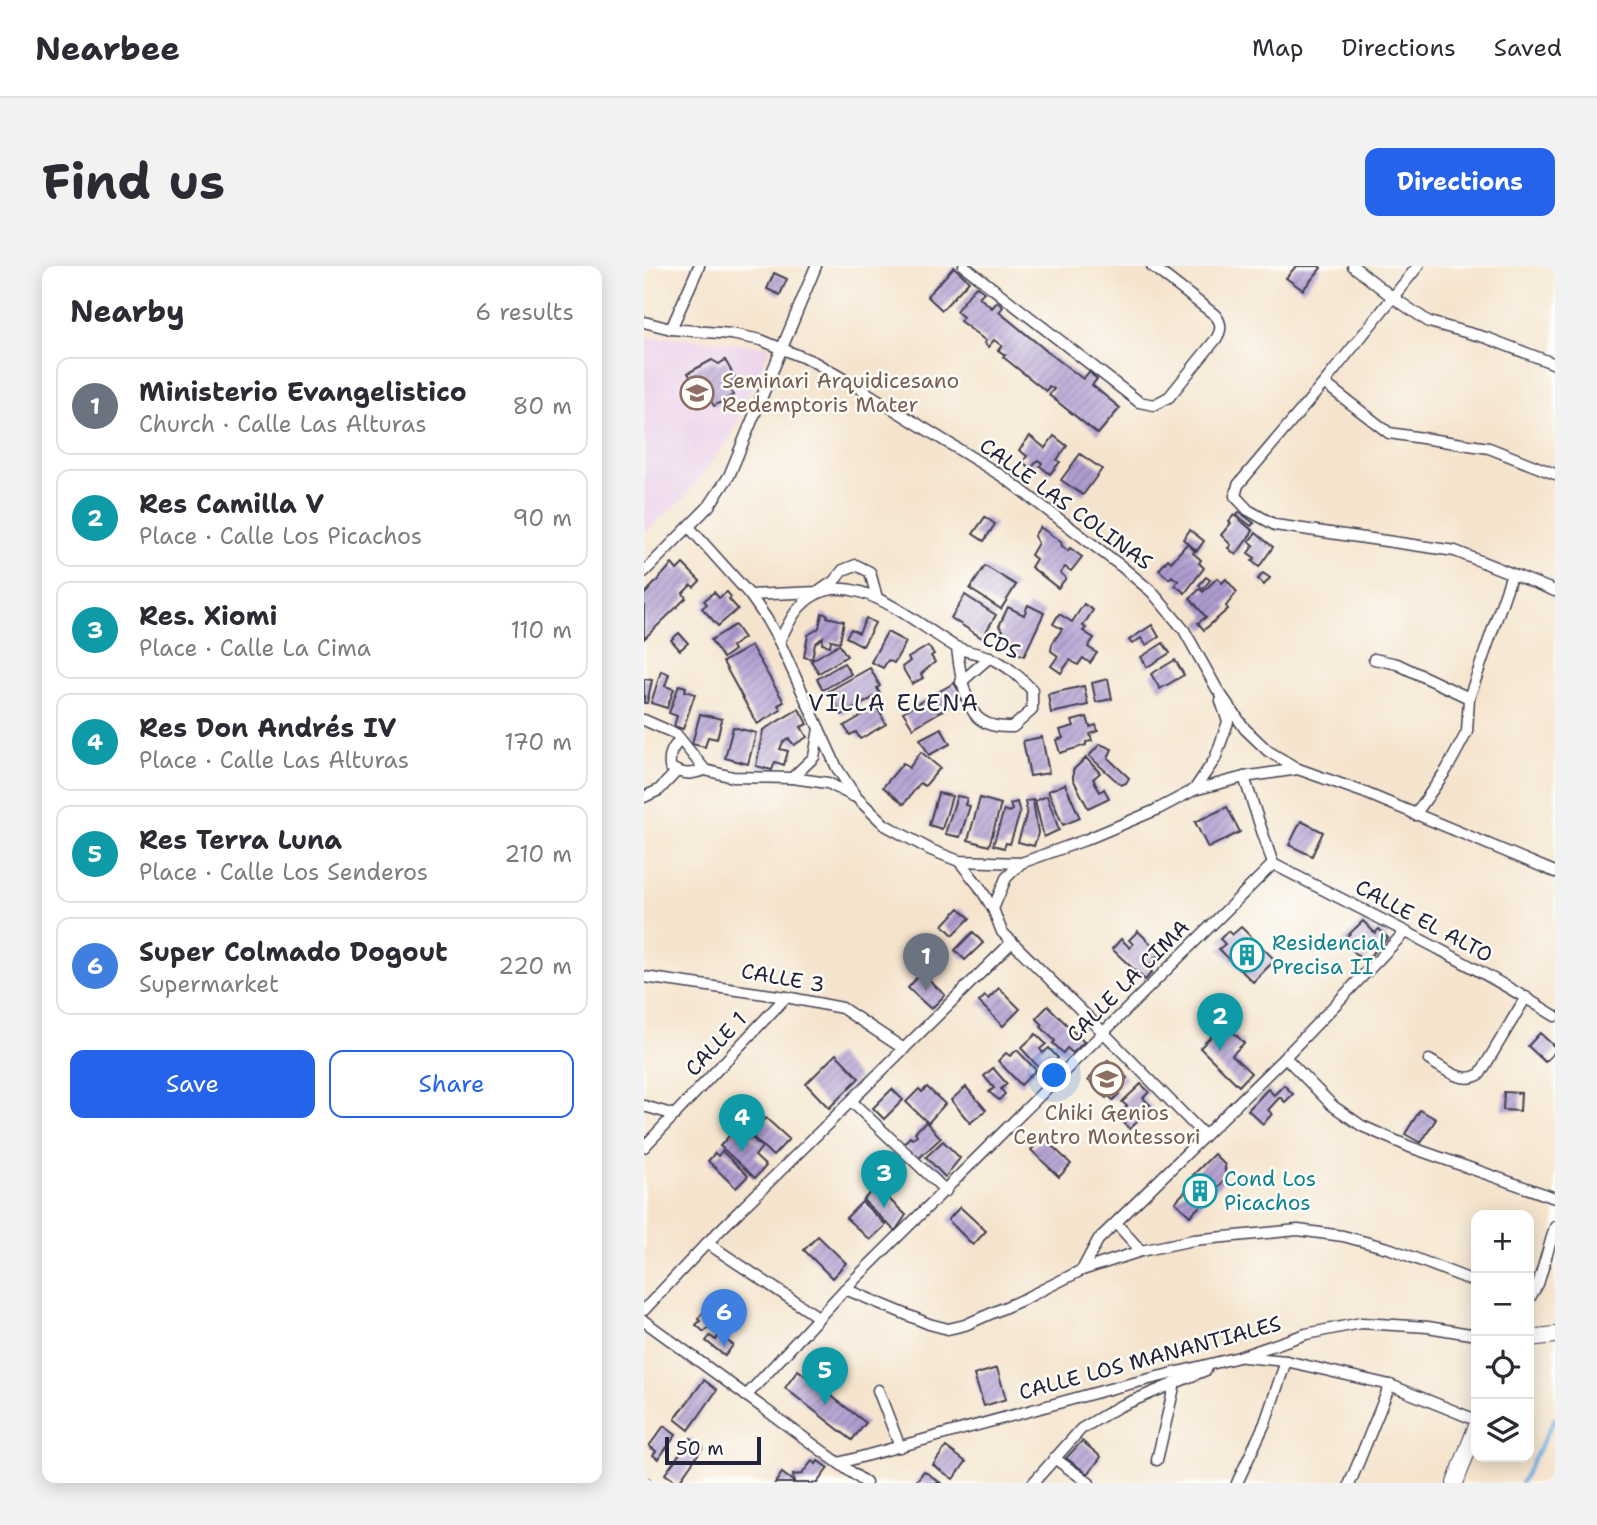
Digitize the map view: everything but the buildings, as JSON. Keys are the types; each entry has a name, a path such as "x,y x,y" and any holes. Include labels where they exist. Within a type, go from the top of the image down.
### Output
{"main road":[{"path":"1534,1337 1555,1335"},
{"path":"1455,1483 1471,1441"}],"street":[{"path":"671,329 699,266"},
{"path":"644,572 709,506 729,476 816,266"},
{"path":"964,266 1139,402 1154,405 1169,397 1216,339 1221,329 1219,319 1215,315 1152,266"},
{"path":"1353,266 1429,321 1487,338 1555,364"},
{"path":"1418,266 1238,485 1235,496 1248,510 1275,525 1455,551 1555,591"},
{"name":"CALLE LAS COLINAS","path":"644,322 671,329 731,334 761,340 814,362 859,388 1005,478 1121,565 1152,592 1184,630 1217,688 1245,729 1268,751 1298,769 1363,792 1555,872"},
{"path":"1324,383 1389,433 1489,448 1555,474"},
{"path":"689,527 750,595 779,641 837,768 856,797 885,825 931,850 959,861 1021,863 1085,840 1156,810 1194,790 1244,777 1298,769"},
{"path":"779,641 796,612 834,581 843,570 856,565 870,572 877,598"},
{"path":"1415,815 1447,769 1466,732 1469,698 1511,574"},
{"name":"CDS","path":"750,595 789,595 839,588 856,589 877,598 957,648 990,657 1016,672 1032,690 1032,710 1013,727 995,727 978,719 961,682 957,648"},
{"path":"961,682 990,657"},
{"path":"1374,659 1397,664 1469,698"},
{"path":"1194,790 1215,759 1228,722 1217,688"},
{"path":"644,720 676,734 705,770"},
{"path":"792,778 814,757 819,729"},
{"path":"680,740 673,747 669,758 670,768 676,772 688,775 705,770 733,777 792,778 828,783 856,797"},
{"path":"644,797 659,790 676,772"},
{"path":"1244,777 1273,864"},
{"path":"959,861 993,909 1002,932 1204,1135"},
{"path":"993,909 1006,878 1021,863"},
{"name":"CALLE EL ALTO","path":"1273,864 1526,997 1555,1016"},
{"name":"CALLE LA CIMA","path":"746,1396 845,1289 1273,864"},
{"path":"1082,1270 1098,1240 1285,1057 1405,932"},
{"path":"644,1310 707,1243 1012,942"},
{"name":"CALLE 3","path":"644,977 786,997 842,1008 904,1049"},
{"name":"CALLE 1","path":"644,1147 786,997"},
{"path":"1429,1060 1461,1078 1474,1078 1480,1074 1526,997"},
{"path":"1285,1057 1333,1106 1362,1126 1410,1147 1555,1198"},
{"path":"852,1101 946,1191"},
{"path":"644,1106 675,1115"},
{"path":"1116,1223 1141,1251"},
{"path":"1534,1291 1555,1227"},
{"path":"845,1289 929,1324 948,1329 965,1325 1024,1300 1082,1270 1141,1251 1193,1240 1298,1230 1343,1236 1391,1249 1471,1280"},
{"path":"707,1243 818,1317"},
{"path":"644,1321 866,1483"},
{"name":"CALLE LOS MANANTIALES","path":"839,1463 1113,1388 1239,1357 1307,1334 1361,1323 1428,1327 1471,1334"},
{"path":"1033,1483 1081,1429 1118,1407 1239,1357 1286,1361 1390,1385 1471,1418"},
{"path":"1237,1483 1265,1423 1286,1361"},
{"path":"1157,1460 1175,1383"},
{"path":"1350,1483 1390,1385"},
{"path":"878,1390 900,1447"},
{"path":"1054,1458 1089,1483"}],"shaded area":[{"name":"Seminari Arquidicesano Redemptoris Mater","path":"677,337 770,347 729,439 684,498 644,534 644,338"}],"waterway":[{"path":"1521,1483 1555,1418"}],"place":[{"name":"Seminari Arquidicesano Redemptoris Mater","path":"697,393"},
{"name":"Residencial Precisa II","path":"1247,955"},
{"name":"Ministerio Evangelistico","path":"926,991"},
{"name":"Res Camilla V","path":"1220,1051"},
{"name":"Chiki Genios Centro Montessori","path":"1107,1079"},
{"name":"Res Don Andrés IV","path":"742,1152"},
{"name":"Cond Los Picachos","path":"1200,1191"},
{"name":"Res. Xiomi","path":"884,1208"},
{"name":"Super Colmado Dogout","path":"724,1347"},
{"name":"Res Terra Luna","path":"825,1405"}],"district":[{"name":"VILLA ELENA","path":"894,703"}]}
